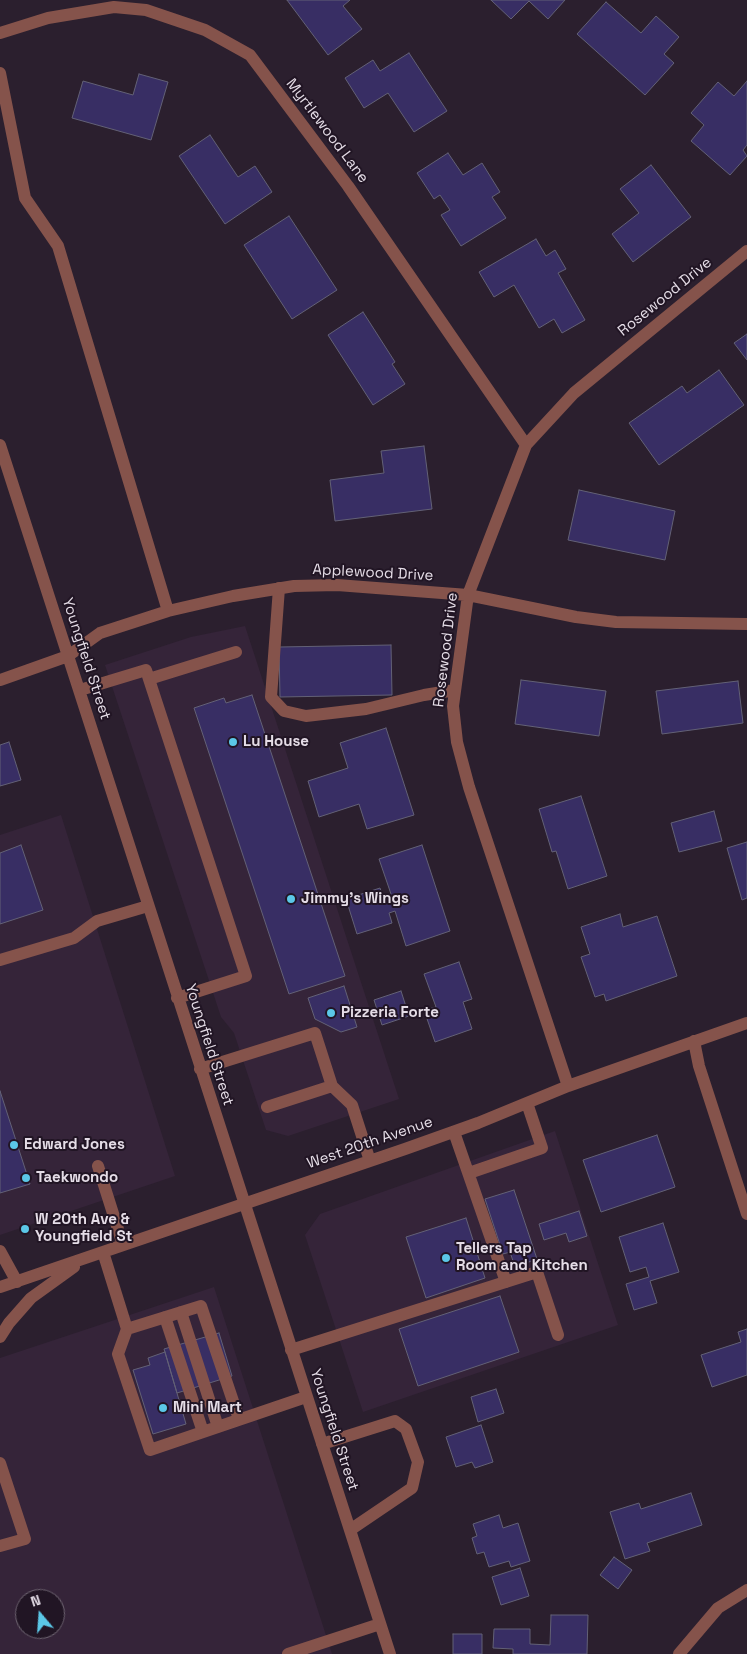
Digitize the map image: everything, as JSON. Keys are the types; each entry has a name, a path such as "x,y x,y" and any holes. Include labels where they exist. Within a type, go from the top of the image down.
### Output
{"street":[{"name":"Myrtlewood Lane","path":"0,33 48,18 114,7 146,10 205,30 250,55 348,186 526,445"},
{"path":"0,73 25,198 58,246 168,611"},
{"name":"Rosewood Drive","path":"568,1086 469,787 457,742 453,706 468,595 526,445 574,393 747,252"},
{"name":"Youngfield Street","path":"0,445 80,690 200,1070 390,1654"},
{"name":"Applewood Drive","path":"0,680 68,656 100,633 168,611 279,588 337,585 468,595 576,617 616,622 747,624"},
{"path":"279,588 271,696 284,711 306,716 366,709 424,695 455,690"},
{"path":"149,679 236,652"},
{"path":"80,690 146,670 246,976 177,998"},
{"path":"0,960 74,938 96,921 148,906"},
{"name":"West 20th Avenue","path":"0,1287 454,1132 568,1086 747,1023"},
{"path":"200,1070 315,1033 332,1086 352,1105 370,1161"},
{"path":"694,1041 699,1066 747,1214"},
{"path":"267,1107 332,1086"},
{"path":"469,1173 542,1148 527,1103"},
{"path":"454,1132 506,1282"},
{"path":"98,1166 122,1246"},
{"path":"0,1252 17,1282"},
{"path":"0,1337 9,1323 31,1298 97,1254 127,1329 118,1354 150,1450 306,1397"},
{"path":"291,1350 537,1272 558,1335"},
{"path":"127,1329 201,1306 239,1420"},
{"path":"181,1312 218,1427"},
{"path":"165,1317 203,1432"},
{"path":"322,1444 395,1421 406,1429 418,1462 412,1488 350,1530"},
{"path":"0,1463 25,1539 0,1546"},
{"path":"679,1654 718,1608 747,1590"},
{"path":"288,1654 380,1624"}],"shaded area":[{"path":"245,626 399,1099 288,1136 266,1130 234,1033 221,1017 105,665 191,637"},
{"path":"61,815 175,1176 0,1235 0,835"},
{"path":"555,1131 618,1325 363,1412 305,1235 320,1214"},
{"path":"214,1287 332,1654 0,1654 0,1358"}],"building":[{"path":"287,0 350,0 343,6 362,29 328,55"},
{"path":"491,0 565,0 548,19 529,1 511,19"},
{"path":"606,2 641,33 656,16 679,37 664,54 674,63 645,95 577,34"},
{"path":"409,53 447,111 414,132 388,93 364,108 345,78 373,60 380,71"},
{"path":"139,74 168,82 151,140 72,118 83,81 133,95"},
{"path":"747,81 747,145 743,150 747,156 730,175 691,141 704,125 691,113 718,82 734,96"},
{"path":"210,135 238,177 255,166 272,192 225,224 179,156"},
{"path":"448,153 463,175 482,163 500,192 492,197 506,218 461,246 441,215 450,210 440,195 434,199 417,173"},
{"path":"651,165 691,217 633,262 612,234 639,213 620,189"},
{"path":"289,216 337,290 292,319 244,245"},
{"path":"536,239 546,256 555,250 566,269 558,273 585,320 562,333 554,319 539,328 514,285 494,297 479,272"},
{"path":"363,312 395,362 392,364 405,384 373,405 328,335"},
{"path":"747,334 747,360 734,343"},
{"path":"719,370 744,405 659,465 629,423 682,386 687,393"},
{"path":"424,446 432,509 335,521 330,480 384,473 381,451"},
{"path":"579,490 675,511 665,560 568,540"},
{"path":"391,645 392,695 280,697 279,647"},
{"path":"521,680 606,691 599,736 515,724"},
{"path":"738,681 743,723 662,734 656,691"},
{"path":"252,695 345,976 289,994 194,708 224,698 226,703"},
{"path":"386,728 414,815 367,829 359,804 319,817 308,781 348,768 340,743"},
{"path":"9,742 21,780 0,786 0,745"},
{"path":"581,796 607,876 568,889 556,851 552,852 539,809"},
{"path":"714,811 722,841 679,852 671,823"},
{"path":"747,842 747,898 742,900 727,848"},
{"path":"21,845 43,910 0,924 0,853"},
{"path":"422,845 450,931 406,946 395,911 389,913 392,923 357,934 346,899 380,888 383,897 391,894 379,859"},
{"path":"620,914 623,927 657,916 677,976 606,1001 604,994 595,997 581,957 590,954 581,927"},
{"path":"459,962 472,999 463,1002 472,1029 435,1042 424,1010 436,1007 424,974"},
{"path":"344,986 357,1027 341,1032 315,1019 308,998"},
{"path":"401,991 409,1016 382,1025 374,1000"},
{"path":"0,1091 30,1184 0,1193"},
{"path":"657,1135 675,1187 601,1212 583,1160"},
{"path":"514,1190 537,1259 515,1267 510,1252 503,1254 485,1199"},
{"path":"579,1211 587,1236 569,1242 566,1233 544,1240 539,1224"},
{"path":"466,1218 485,1278 426,1298 406,1237"},
{"path":"663,1223 679,1272 650,1281 657,1303 634,1310 626,1284 649,1277 646,1267 630,1272 619,1237"},
{"path":"500,1296 519,1352 418,1386 399,1329"},
{"path":"747,1329 747,1375 712,1387 701,1355 741,1342 738,1332"},
{"path":"219,1333 232,1376 177,1393 164,1349"},
{"name":"Mini Mart","path":"165,1352 186,1424 153,1434 133,1370 150,1365 148,1358"},
{"path":"496,1389 504,1413 478,1422 471,1397"},
{"path":"481,1425 493,1462 475,1468 472,1462 456,1467 446,1437"},
{"path":"691,1493 702,1525 647,1543 650,1551 625,1559 610,1512 639,1503 641,1509"},
{"path":"499,1515 503,1528 518,1523 530,1561 511,1567 509,1561 489,1567 484,1552 477,1554 472,1538 477,1536 473,1524"},
{"path":"614,1557 632,1570 618,1589 600,1575"},
{"path":"520,1568 529,1596 501,1605 492,1577"},
{"path":"551,1615 588,1615 587,1654 513,1654 513,1649 493,1648 494,1629 530,1629 530,1644 550,1645"},
{"path":"453,1634 482,1634 482,1654 453,1654"}],"place":[{"name":"Lu House","path":"233,742"},
{"name":"Jimmy's Wings","path":"291,899"},
{"name":"Pizzeria Forte","path":"331,1013"},
{"name":"Edward Jones","path":"14,1145"},
{"name":"Taekwondo","path":"26,1178"},
{"name":"W 20th Ave & Youngfield St","path":"25,1229"},
{"name":"Tellers Tap Room and Kitchen","path":"446,1258"},
{"name":"Mini Mart","path":"163,1408"}]}
